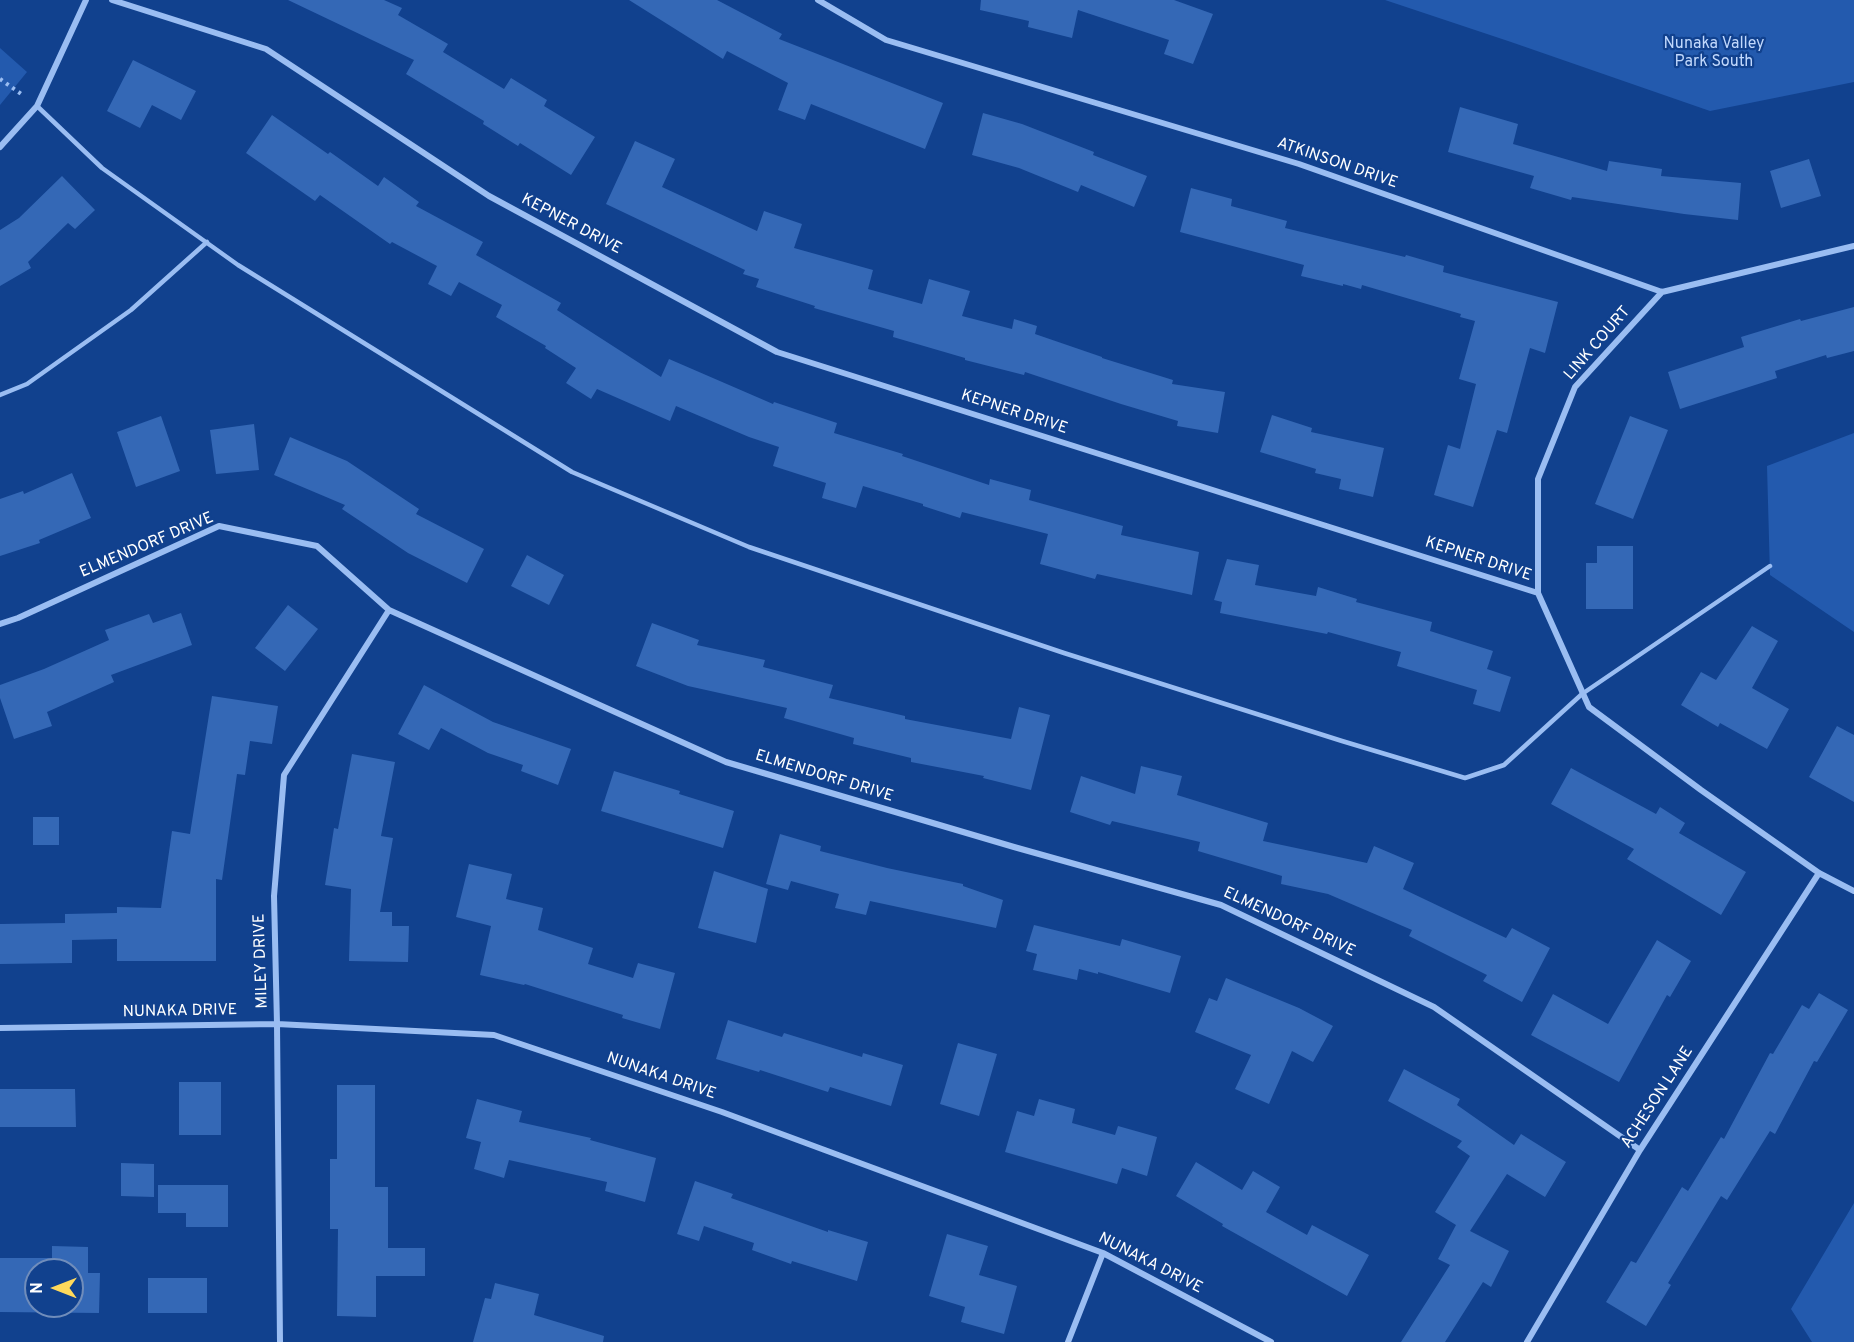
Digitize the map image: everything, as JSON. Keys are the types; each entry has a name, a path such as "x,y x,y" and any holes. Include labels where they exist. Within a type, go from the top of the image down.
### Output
{"street":[{"path":"0,147 37,106 86,0"},
{"name":"KEPNER DRIVE","path":"112,0 266,49 489,196 777,352 1538,593 1589,708 1819,873 1854,891"},
{"name":"ATKINSON DRIVE","path":"818,0 886,40 1299,164 1662,292"},
{"path":"1662,292 1854,246"},
{"name":"LINK COURT","path":"1538,593 1538,479 1575,387 1662,292"},
{"name":"ELMENDORF DRIVE","path":"0,624 18,618 219,526 317,546 389,609 726,762 1014,848 1221,905 1434,1007 1641,1150"},
{"name":"MILEY DRIVE","path":"280,1342 278,1024 274,896 284,775 389,609"},
{"name":"ACHESON LANE","path":"1527,1342 1641,1150 1819,873"},
{"name":"NUNAKA DRIVE","path":"0,1028 278,1024 494,1035 722,1112 1103,1252 1271,1342"},
{"path":"1068,1342 1103,1252"}],"lane":[{"path":"37,106 102,168 238,265 572,472 749,547 1064,653 1465,778 1504,765 1582,694 1770,566"},
{"path":"0,395 27,384 131,310 207,243"}],"path":[{"path":"0,79 37,106"}],"green space":[{"name":"Nunaka Valley Park South","path":"1385,0 1854,0 1854,82 1710,111"},
{"path":"0,48 27,72 0,105"},
{"path":"1854,433 1854,632 1770,575 1767,466"},
{"path":"1854,1203 1854,1342 1812,1342 1791,1309"}],"building":[{"path":"288,0 384,0 402,8 398,15 448,44 443,52 504,89 511,78 547,100 544,106 595,137 571,175 520,143 518,146 483,124 484,121 406,74 414,60"},
{"path":"629,0 717,0 782,34 779,39 943,103 925,149 811,104 805,120 778,110 788,83 727,51 723,59"},
{"path":"981,0 1174,0 1213,14 1193,64 1164,54 1169,40 1078,10 1072,38 1028,27 1029,21 980,10"},
{"path":"133,60 196,91 181,120 152,105 140,128 107,111"},
{"path":"1460,107 1518,124 1513,144 1607,171 1609,161 1662,169 1661,176 1741,183 1738,220 1572,197 1571,200 1530,188 1534,176 1448,152"},
{"path":"983,113 1022,124 1094,152 1093,155 1147,176 1134,207 1081,185 1078,192 1019,168 972,155"},
{"path":"272,115 378,186 384,177 419,202 416,206 483,242 476,255 561,303 557,310 661,377 669,359 773,404 774,402 837,423 834,433 903,454 902,456 989,485 990,479 1031,490 1029,500 1123,526 1121,535 1199,552 1192,595 1097,574 1095,579 1040,564 1048,534 962,512 960,518 863,486 856,508 822,498 826,483 773,466 779,447 749,437 676,406 670,421 597,389 591,399 566,383 576,368 545,348 546,346 496,317 502,305 459,282 451,296 428,284 437,266 392,242 390,244 320,195 315,201 246,153"},
{"path":"635,141 675,159 662,187 757,231 764,211 802,224 794,248 873,270 868,289 922,304 929,279 970,291 962,316 1012,329 1014,319 1037,326 1035,334 1173,380 1172,384 1225,392 1218,433 1177,426 1178,421 1025,372 1024,375 965,360 965,358 893,337 894,331 814,308 815,306 756,287 759,279 743,274 745,270 606,204"},
{"path":"1809,159 1821,196 1781,208 1770,171"},
{"path":"62,176 95,210 75,229 68,223 28,262 31,268 0,286 0,230 19,218"},
{"path":"1191,188 1232,199 1231,206 1287,221 1285,228 1405,257 1406,255 1444,266 1443,272 1558,302 1545,353 1530,348 1507,433 1497,430 1473,507 1434,495 1448,445 1460,449 1476,384 1459,379 1475,321 1460,317 1461,314 1362,285 1361,289 1301,276 1304,265 1180,232"},
{"path":"1854,307 1854,351 1827,358 1826,355 1775,371 1777,378 1680,409 1668,372 1744,347 1741,337 1800,319 1801,321"},
{"path":"1272,415 1312,428 1311,432 1384,448 1373,497 1339,489 1341,479 1315,473 1316,469 1260,452"},
{"path":"161,416 180,471 136,487 117,432"},
{"path":"1630,416 1668,430 1633,519 1595,504"},
{"path":"254,424 259,470 216,474 210,430"},
{"path":"290,437 347,461 419,509 416,514 484,549 467,583 408,553 342,509 345,505 274,475"},
{"path":"72,473 91,518 39,540 40,543 0,556 0,499 23,491 24,494"},
{"path":"1597,546 1633,546 1633,609 1586,609 1586,563 1597,563"},
{"path":"527,555 564,575 549,605 511,586"},
{"path":"1227,559 1259,565 1255,585 1316,596 1318,587 1357,599 1356,602 1432,622 1430,631 1493,651 1487,669 1511,677 1500,712 1473,704 1477,690 1397,666 1401,652 1328,632 1327,634 1220,613 1222,602 1214,600"},
{"path":"288,605 318,629 285,671 255,648"},
{"path":"181,613 192,645 111,675 114,682 47,712 52,726 14,739 0,698 0,685 44,669 109,640 105,630 149,614 153,623"},
{"path":"652,623 699,640 697,645 765,660 763,667 833,685 829,698 905,716 905,719 1011,739 1019,707 1050,715 1031,790 983,778 984,776 911,762 911,758 853,744 854,738 784,718 787,708 688,686 636,666"},
{"path":"1752,626 1778,641 1752,688 1789,709 1767,749 1720,723 1718,727 1681,705 1701,672 1716,680"},
{"path":"424,685 493,722 571,749 558,785 521,771 523,765 488,753 441,728 429,750 398,734"},
{"path":"212,696 278,706 272,744 250,741 245,775 237,774 222,880 216,879 216,961 117,961 117,939 72,940 72,963 0,964 0,924 65,923 65,914 117,913 117,907 161,908 172,831 190,834"},
{"path":"1837,726 1854,735 1854,802 1809,777"},
{"path":"352,754 395,762 381,836 393,838 380,912 392,912 392,926 409,926 408,962 349,961 351,889 325,885 334,828 338,829"},
{"path":"1141,766 1182,776 1177,795 1268,823 1263,841 1367,863 1374,846 1414,863 1403,889 1506,938 1512,928 1550,948 1522,1002 1483,981 1487,975 1409,936 1412,930 1328,894 1281,884 1282,876 1198,851 1200,842 1112,821 1110,825 1070,812 1081,776 1135,794"},
{"path":"1571,768 1656,814 1660,807 1685,823 1679,833 1746,872 1721,915 1627,859 1634,849 1551,804"},
{"path":"614,771 680,791 679,794 734,811 723,848 601,811"},
{"path":"33,817 59,817 59,845 33,845"},
{"path":"780,834 821,846 820,851 963,884 963,886 1003,900 996,928 870,901 866,915 835,908 839,894 791,881 788,890 766,884"},
{"path":"469,864 512,874 506,899 543,908 538,930 593,948 588,964 633,978 638,963 675,973 660,1029 525,984 480,975 491,926 456,917"},
{"path":"714,871 768,889 756,943 698,928"},
{"path":"1034,925 1120,946 1122,939 1181,956 1170,993 1098,972 1098,974 1079,969 1077,980 1033,970 1037,954 1026,951"},
{"path":"1657,940 1691,961 1670,997 1667,995 1619,1082 1531,1035 1553,994 1608,1024"},
{"path":"1226,978 1299,1008 1333,1026 1313,1062 1292,1051 1269,1104 1235,1089 1251,1055 1195,1032 1209,998 1217,1001"},
{"path":"1819,993 1848,1010 1817,1062 1814,1061 1775,1134 1770,1131 1727,1200 1721,1196 1668,1283 1671,1285 1646,1326 1606,1302 1631,1261 1636,1263 1682,1187 1688,1191 1721,1137 1724,1139 1770,1053 1773,1054 1802,1005 1809,1009"},
{"path":"728,1020 782,1037 784,1033 862,1057 863,1053 903,1065 891,1106 830,1087 828,1092 760,1070 759,1072 716,1059"},
{"path":"958,1043 997,1054 979,1116 940,1104"},
{"path":"1404,1069 1460,1099 1457,1105 1514,1145 1521,1134 1566,1162 1545,1197 1507,1174 1470,1231 1509,1251 1491,1287 1483,1282 1445,1342 1401,1342 1450,1265 1438,1259 1456,1225 1435,1212 1470,1156 1457,1147 1462,1141 1388,1101"},
{"path":"179,1082 221,1082 221,1135 179,1135"},
{"path":"337,1085 375,1085 375,1187 388,1187 388,1248 425,1248 425,1276 376,1276 376,1317 337,1316 338,1229 330,1229 330,1159 337,1159"},
{"path":"0,1089 75,1089 76,1127 0,1127"},
{"path":"477,1099 522,1111 519,1122 591,1138 590,1140 656,1158 645,1202 605,1191 607,1182 509,1160 504,1178 474,1169 481,1142 466,1138"},
{"path":"1039,1099 1075,1109 1072,1123 1115,1135 1118,1126 1157,1137 1147,1176 1122,1168 1117,1184 1005,1152 1017,1111 1034,1116"},
{"path":"1196,1162 1242,1190 1253,1171 1280,1187 1266,1212 1307,1235 1312,1225 1369,1255 1347,1296 1222,1226 1223,1224 1176,1196"},
{"path":"121,1163 154,1164 154,1197 121,1196"},
{"path":"695,1181 733,1194 731,1198 828,1232 828,1230 868,1242 857,1281 792,1261 791,1264 752,1250 754,1243 704,1226 699,1241 677,1234"},
{"path":"158,1185 228,1185 228,1227 186,1227 186,1213 158,1213"},
{"path":"947,1234 988,1246 979,1275 1017,1286 1004,1334 961,1322 965,1307 929,1296"},
{"path":"52,1246 88,1247 88,1273 100,1273 99,1313 84,1313 84,1258 52,1258"},
{"path":"0,1258 24,1258 24,1312 0,1312"},
{"path":"148,1278 207,1278 207,1313 148,1313"},
{"path":"495,1283 539,1294 534,1315 604,1336 603,1342 473,1342 485,1298 491,1299"}]}
